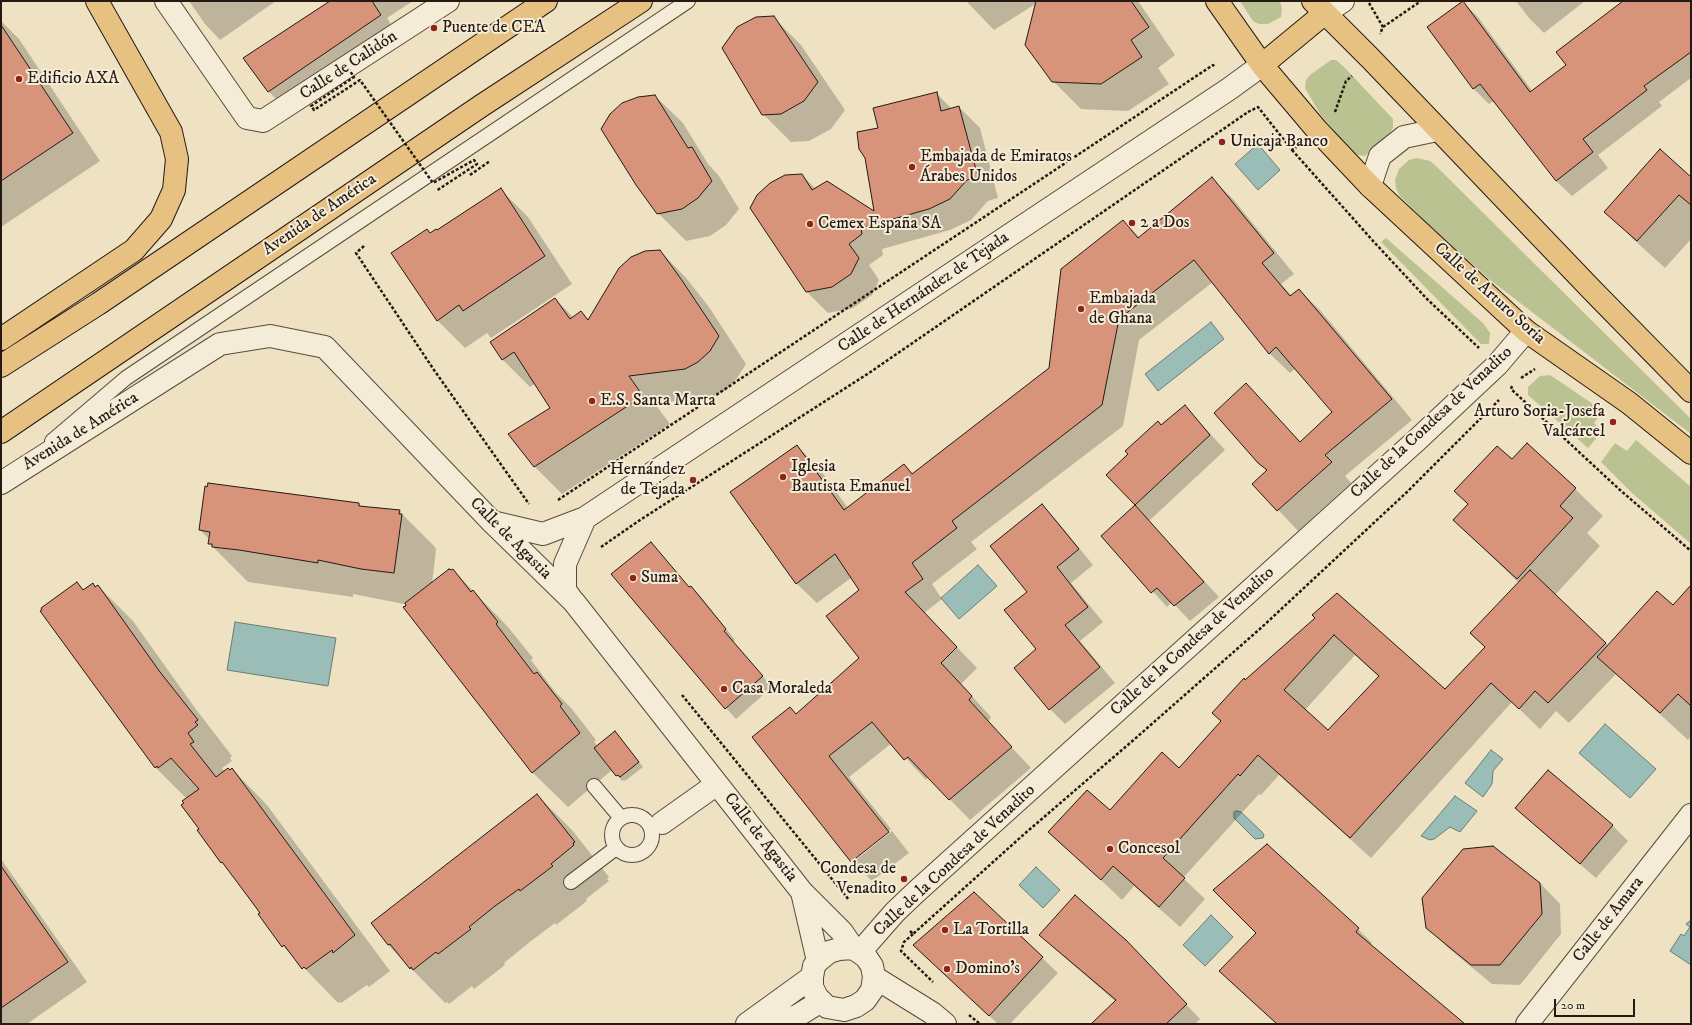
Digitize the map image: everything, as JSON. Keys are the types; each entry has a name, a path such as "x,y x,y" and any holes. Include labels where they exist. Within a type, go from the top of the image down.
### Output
{"main road":[{"path":"1,339 134,250 161,219 174,190 176,159 171,132 97,1"},
{"path":"1,366 98,304 546,1"},
{"name":"Avenida de América","path":"1,432 481,106 641,1"},
{"name":"Calle de Arturo Soria","path":"1216,1 1262,65 1317,130 1370,186 1526,331 1629,403 1691,453"},
{"path":"1262,65 1319,7 1691,391"}],"street":[{"name":"Calle de Calidón","path":"166,1 247,118 263,121 348,68 448,1"},
{"path":"1319,7 1343,1"},
{"name":"Calle de Hernández de Tejada","path":"492,522 543,534 585,518 1230,89 1262,65"},
{"path":"1370,186 1380,156 1404,138 1437,130"},
{"name":"Calle de la Condesa de Venadito","path":"856,950 895,912 1417,440 1497,365 1526,331"},
{"name":"Avenida de América","path":"6,479 220,344 270,336"},
{"name":"Calle de Agastia","path":"270,336 325,347 492,522 574,602 802,892 842,932 856,950"},
{"path":"574,602 565,590 565,564 585,518"},
{"name":"Calle de Agastia","path":"657,824 718,784"},
{"name":"Calle de Amara","path":"1527,1024 1691,815"},
{"name":"Calle de Agastia","path":"802,892 815,969"},
{"path":"747,1024 815,969 829,952 839,948 856,950 872,966 874,977 872,990 864,1000 856,1006 844,1010 824,1011 797,1016 774,1024"},
{"path":"815,969 812,987 824,1011"},
{"path":"874,977 932,1013 945,1024"}],"lane":[{"path":"6,479 126,378 688,1"},
{"path":"594,786 621,818"},
{"path":"634,815 645,818 657,824 650,846 642,854 622,853 616,848 612,838 613,828 621,818 634,815"},
{"path":"571,882 616,848"}],"path":[{"path":"1368,1 1383,27"},
{"path":"1292,150 1333,117 1346,81 1388,46 1380,35 1383,27 1421,1"},
{"path":"557,500 1212,65 1248,112"},
{"path":"348,68 354,77 311,106 314,110 360,80 433,183 474,160 477,164 436,191"},
{"path":"598,553 602,546 640,520 869,373 1248,112 1258,107 1292,150 1426,299 1515,382 1511,389 1505,394"},
{"path":"356,253 434,370 529,505"},
{"path":"1511,389 1620,490 1691,551"},
{"path":"895,912 913,934 1022,836 1262,627 1407,492 1500,400"},
{"path":"677,690 853,906"}],"green space":[{"path":"1240,1 1280,1 1282,9 1281,17 1268,24 1259,24 1253,21"},
{"path":"1331,60 1336,60 1344,67 1393,119 1393,128 1387,137 1365,156 1358,155 1350,149 1320,114 1305,88 1306,80 1310,75"},
{"path":"1417,158 1430,161 1436,166 1691,419 1691,434 1489,279 1429,225 1399,195 1395,180 1399,169 1409,160"},
{"path":"1386,238 1483,323 1490,333 1489,344 1481,344 1381,242"},
{"path":"1550,375 1596,406 1602,413 1594,423 1602,432 1588,448 1528,395 1528,387 1540,376"},
{"path":"1636,440 1691,487 1691,544 1631,492 1601,462 1615,443 1627,451"}],"water":[{"path":"1258,144 1280,170 1258,190 1235,164"},
{"path":"1211,322 1224,339 1158,391 1145,374"},
{"path":"978,565 997,586 959,619 941,598"},
{"path":"235,622 336,638 328,686 227,670"},
{"path":"1605,724 1656,769 1630,798 1579,753"},
{"path":"1491,750 1503,759 1493,771 1492,784 1483,797 1465,783"},
{"path":"1455,796 1477,811 1460,832 1450,827 1434,839 1430,840 1421,836"},
{"path":"1234,812 1241,812 1262,832 1264,835 1263,838 1255,839 1234,818"},
{"path":"1036,867 1060,890 1043,908 1019,885"},
{"path":"1211,915 1233,937 1205,966 1183,945"},
{"path":"1691,920 1691,965 1670,951 1681,934 1684,936 1690,927 1686,924"}],"building":[{"path":"330,1 372,1 381,15 268,92 243,58"},
{"path":"1036,1 1131,1 1149,27 1131,40 1142,57 1101,84 1052,82 1025,45"},
{"path":"1463,1 1530,92 1566,65 1556,52 1623,1 1691,1 1691,52 1644,86 1647,90 1583,139 1593,152 1556,181 1480,84 1473,89 1427,27"},
{"path":"774,16 818,82 804,101 781,114 762,115 722,48 737,27 756,17"},
{"name":"Edificio AXA","path":"1,25 73,133 1,181"},
{"path":"937,92 941,111 959,106 978,177 967,180 950,199 929,209 861,228 862,234 849,244 859,258 851,274 832,287 806,292 750,208 757,195 770,183 785,175 802,174 812,190 827,181 874,211 865,158 859,149 857,132 878,128 873,108"},
{"path":"655,95 688,148 692,147 712,181 698,198 682,209 657,214 636,185 601,129 610,114 622,103 638,97"},
{"path":"1660,149 1691,177 1691,205 1679,195 1637,241 1604,212"},
{"path":"1212,177 1274,253 1262,263 1290,296 1299,289 1392,399 1325,455 1332,462 1277,511 1252,484 1267,470 1258,463 1214,413 1246,383 1300,442 1332,412 1276,347 1269,354 1194,260 1119,319 1102,405 952,521 957,528 912,563 923,579 905,592 957,647 941,663 972,696 969,700 1012,747 949,800 908,757 904,760 872,722 829,756 889,832 851,862 752,737 790,707 796,714 859,658 826,616 859,590 835,554 796,584 730,492 797,445 844,510 904,464 912,474 1049,368 1061,269 1123,220 1138,238"},
{"path":"501,188 545,256 463,311 459,305 437,321 391,253 427,229 430,233 436,229 437,230"},
{"path":"660,250 719,336 710,351 698,362 685,369 629,376 643,396 534,467 508,434 550,408 514,352 502,360 490,342 555,298 570,319 581,311 588,320 619,268 631,257 645,251"},
{"path":"1185,405 1210,435 1135,505 1106,475 1128,454 1125,451 1158,421 1161,425"},
{"path":"1527,443 1576,488 1560,506 1573,518 1517,579 1453,520 1468,504 1454,491 1497,446 1512,459"},
{"path":"208,483 359,503 359,506 400,510 399,514 402,514 394,573 361,569 318,560 318,563 212,547 212,544 208,544 210,532 199,530 205,486 207,487"},
{"path":"1042,504 1079,549 1057,567 1088,607 1065,625 1100,667 1049,710 1014,668 1036,649 1004,610 1027,592 990,546"},
{"path":"1135,505 1204,582 1174,606 1157,588 1151,593 1101,536"},
{"path":"651,542 689,587 691,586 726,629 724,631 763,676 725,709 611,574"},
{"path":"449,569 453,569 471,592 473,590 498,622 496,624 534,674 537,672 562,704 560,706 580,733 532,773 403,607 406,606 405,603"},
{"path":"1530,570 1606,643 1548,703 1535,691 1519,709 1491,683 1350,838 1258,755 1240,776 1238,774 1163,858 1185,878 1159,907 1113,866 1101,880 1048,832 1087,790 1110,810 1162,752 1179,768 1221,721 1212,713 1244,678 1245,680 1315,618 1312,615 1337,593 1445,689 1485,647 1470,633","holes":["1334,635 1379,676 1328,730 1284,690"]},
{"path":"77,582 83,590 93,583 95,587 98,585 160,672 198,720 195,722 198,725 188,733 194,742 190,744 216,777 228,768 230,770 232,768 355,935 333,953 332,950 306,969 304,967 302,969 284,945 282,947 258,914 260,913 222,862 221,863 181,805 184,803 182,801 199,789 171,758 158,768 157,766 155,768 40,611 42,610 41,608"},
{"path":"1691,585 1691,706 1678,694 1660,713 1597,657 1657,591 1673,605"},
{"path":"615,731 639,762 620,777 618,775 616,776 594,748"},
{"path":"1548,770 1613,825 1580,864 1515,808"},
{"path":"537,794 575,842 573,843 574,845 551,864 553,866 520,891 519,889 495,906 469,927 471,929 438,954 436,952 413,970 411,967 410,969 390,944 388,945 371,923"},
{"path":"1267,844 1359,928 1356,932 1465,1024 1277,1024 1219,971 1256,933 1213,890"},
{"path":"1493,846 1540,883 1542,914 1500,965 1471,965 1426,928 1422,898 1463,849"},
{"path":"1,866 68,962 1,1008"},
{"path":"974,892 1043,957 989,1016 913,945"},
{"path":"1075,895 1127,941 1187,1004 1166,1024 1091,1024 1116,1000 1039,935"}],"place":[{"name":"Puente de CEA","path":"434,28"},
{"name":"Edificio AXA","path":"19,79"},
{"name":"Unicaja Banco","path":"1222,142"},
{"name":"Embajada de Emiratos Árabes Unidos","path":"912,167"},
{"name":"2 a Dos","path":"1132,223"},
{"name":"Cemex España SA","path":"810,224"},
{"name":"Embajada de Ghana","path":"1081,309"},
{"name":"E.S. Santa Marta","path":"592,401"},
{"name":"Arturo Soria-Josefa Valcárcel","path":"1613,422"},
{"name":"Iglesia Bautista Emanuel","path":"783,477"},
{"name":"Hernández de Tejada","path":"693,480"},
{"name":"Suma","path":"633,578"},
{"name":"Casa Moraleda","path":"724,689"},
{"name":"Concesol","path":"1110,849"},
{"name":"Condesa de Venadito","path":"904,879"},
{"name":"La Tortilla","path":"945,930"},
{"name":"Domino's","path":"947,969"}]}
